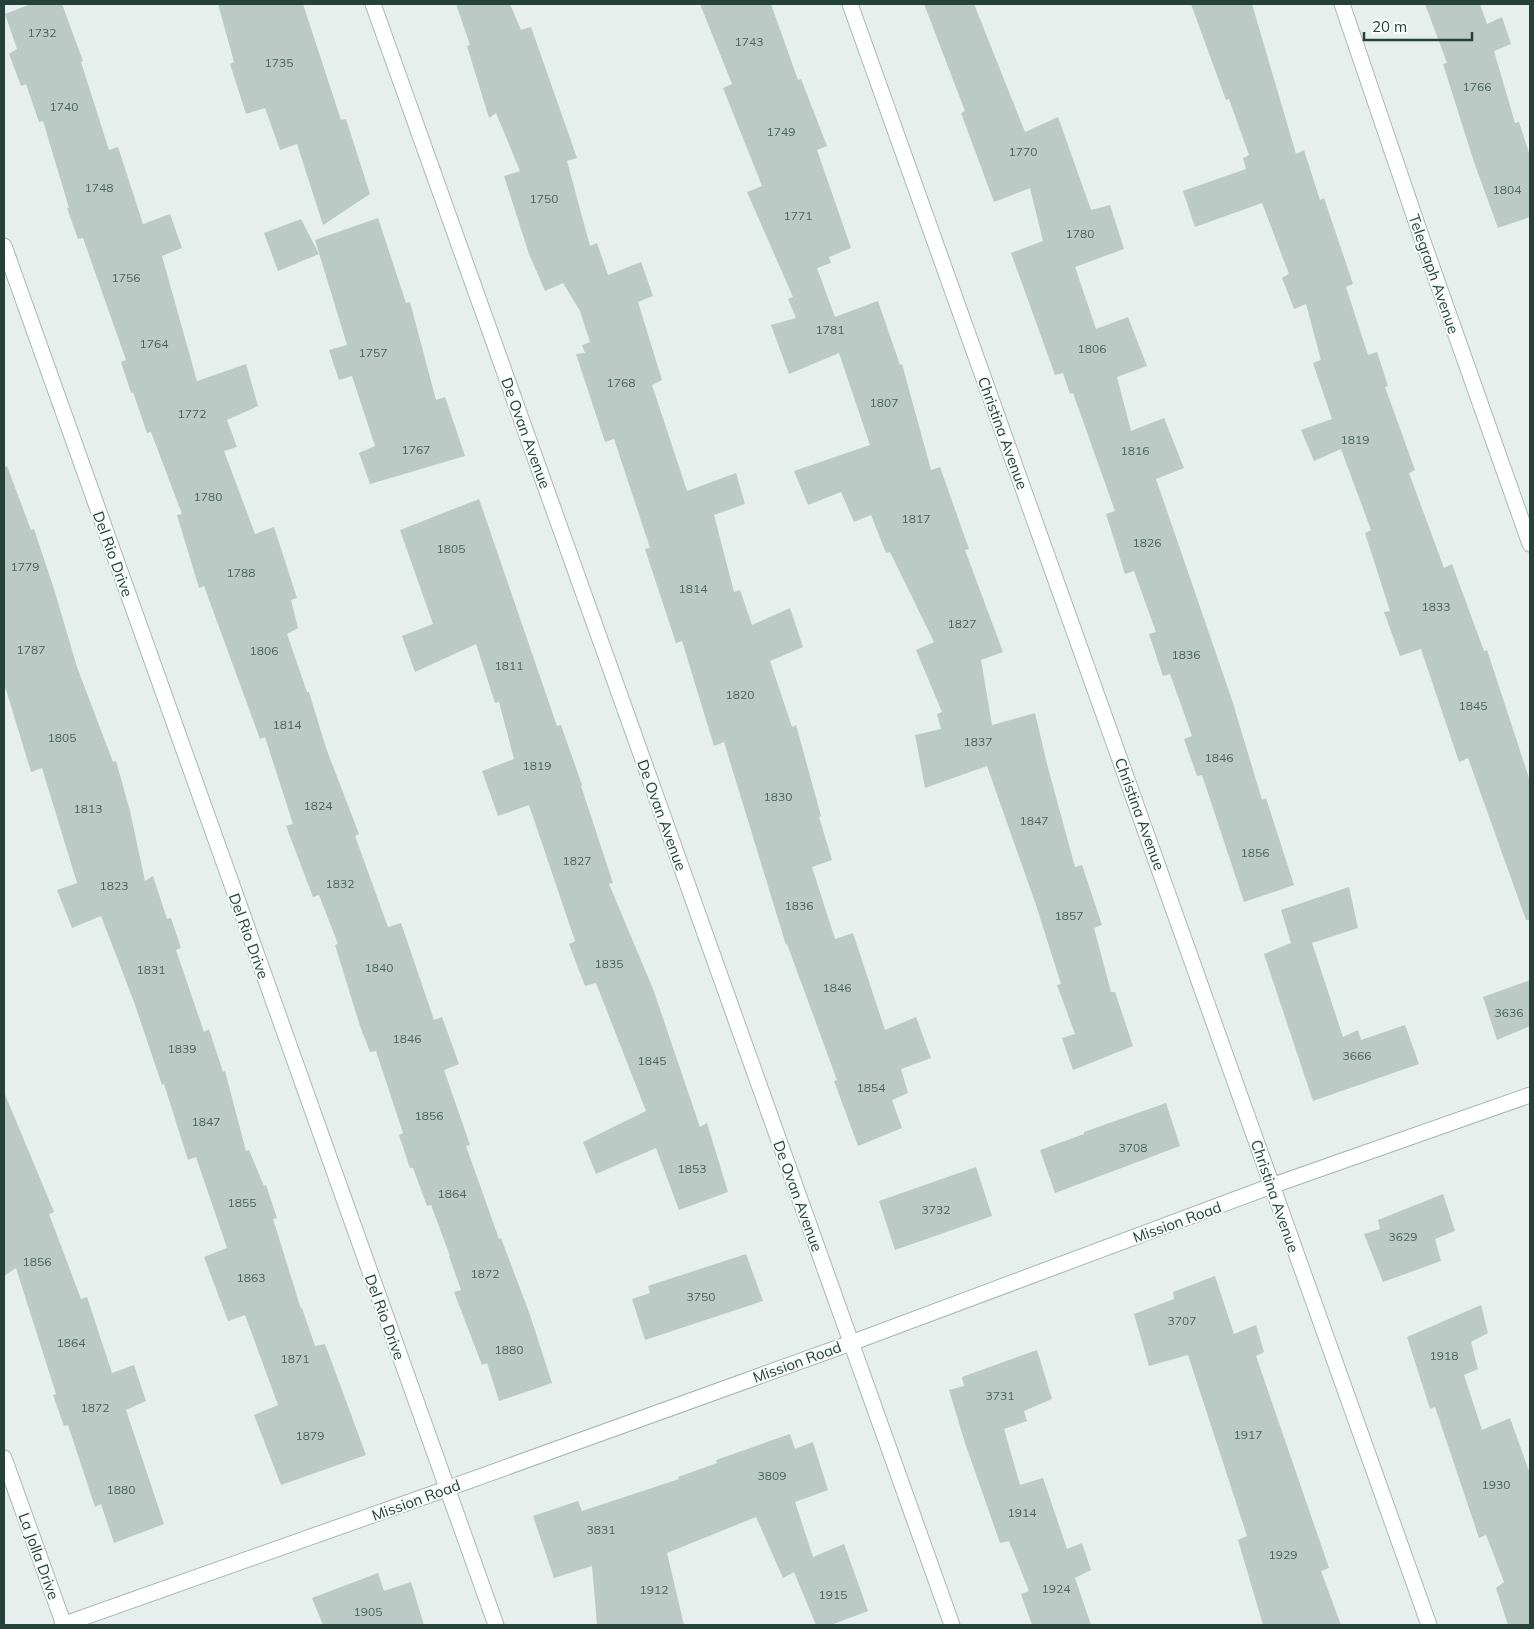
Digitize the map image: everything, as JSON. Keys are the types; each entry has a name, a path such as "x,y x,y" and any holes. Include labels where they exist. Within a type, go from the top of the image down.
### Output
{"street":[{"name":"De Ovan Avenue","path":"373,4 952,1625"},
{"name":"Christina Avenue","path":"850,4 1429,1625"},
{"name":"Telegraph Avenue","path":"1342,4 1420,236 1530,544"},
{"name":"Del Rio Drive","path":"4,246 446,1490 496,1625"},
{"name":"Mission Road","path":"63,1625 446,1490 851,1343 1271,1186 1530,1095"},
{"name":"La Jolla Drive","path":"4,1458 63,1625"}],"building":[{"path":"31,4 62,4 83,61 81,62 109,150 118,147 143,224 170,214 182,248 162,256 197,381 246,364 258,406 227,420 237,447 224,451 255,534 274,527 297,598 291,600 298,628 287,634 307,692 309,692 326,748 359,834 355,836 388,927 401,923 434,1020 442,1017 459,1064 444,1070 470,1145 466,1146 499,1239 501,1238 530,1315 552,1383 499,1401 487,1363 482,1365 454,1292 461,1290 450,1256 431,1205 427,1206 413,1168 410,1168 399,1135 403,1133 376,1051 370,1052 360,1026 335,945 338,944 319,895 313,897 286,826 293,824 265,737 260,739 204,586 199,588 177,515 182,514 151,432 147,433 133,392 131,393 121,362 126,360 83,238 78,239 67,208 69,208 43,121 39,122 26,84 21,86 9,54 17,49 5,14"},
{"path":"218,4 303,4 341,120 346,119 370,194 323,225 297,144 280,150 265,108 246,114 230,64 234,62"},
{"path":"456,4 510,4 521,30 531,27 577,158 567,161 590,246 597,243 608,275 641,262 653,296 638,302 662,380 652,385 687,491 736,473 745,504 714,515 734,592 740,590 752,625 790,608 803,647 770,661 792,727 796,725 832,860 812,867 835,939 853,933 885,1030 916,1017 931,1058 901,1069 908,1093 892,1100 902,1128 858,1146 834,1081 837,1080 786,945 724,742 714,746 682,641 676,643 645,549 650,548 614,439 605,442 576,354 585,353 582,345 590,342 580,311 563,283 545,291 529,254 504,176 520,171 496,113 489,118 467,46 470,45"},
{"path":"700,4 771,4 798,80 801,79 827,146 817,150 851,248 829,257 831,263 817,268 835,317 878,301 900,365 902,364 931,470 940,467 969,549 965,550 1003,652 981,660 992,725 1035,713 1075,867 1082,865 1102,925 1094,928 1111,992 1115,992 1133,1046 1073,1070 1062,1038 1075,1034 1057,985 1061,984 1036,905 987,766 925,788 915,735 941,729 937,714 942,712 916,650 934,642 890,552 886,553 871,515 854,522 841,492 808,505 794,471 870,445 839,353 789,374 771,325 796,318 788,299 793,297 747,192 762,186 723,88 732,84"},
{"path":"924,4 974,4 1025,132 1058,117 1091,210 1110,205 1124,249 1075,267 1096,329 1128,317 1147,366 1117,377 1131,431 1164,418 1184,468 1156,479 1232,700 1262,800 1266,798 1294,885 1244,902 1202,775 1197,776 1184,739 1192,736 1170,674 1163,676 1149,634 1156,632 1134,571 1125,574 1106,514 1115,511 1073,393 1070,394 1063,373 1055,375 1011,253 1043,241 1030,188 994,202 961,113 965,111"},
{"path":"1191,4 1252,4 1296,154 1304,150 1320,200 1324,198 1353,284 1346,287 1368,355 1377,352 1388,386 1385,387 1415,470 1409,473 1444,568 1452,564 1484,651 1487,650 1530,781 1530,920 1526,920 1468,758 1459,762 1421,649 1400,656 1384,612 1390,611 1365,533 1371,530 1341,449 1314,461 1301,430 1332,419 1313,363 1321,360 1306,304 1294,309 1282,278 1289,274 1262,203 1195,227 1183,191 1246,169 1243,158 1249,155 1229,99 1226,100"},
{"path":"1425,4 1480,4 1487,24 1502,17 1511,44 1494,51 1515,123 1519,122 1530,156 1530,217 1498,228 1474,162 1443,64 1447,63"},
{"path":"378,218 406,303 410,302 436,400 445,397 465,456 370,484 359,453 375,446 352,376 339,380 329,350 347,345 315,240"},
{"path":"301,219 319,254 278,271 264,233"},
{"path":"7,466 31,530 34,529 77,667 113,762 116,761 130,811 145,881 153,876 167,919 171,918 181,948 176,950 204,1032 209,1029 223,1072 225,1071 246,1151 249,1150 264,1186 266,1185 277,1218 273,1219 301,1309 315,1346 325,1344 366,1455 281,1485 254,1415 278,1405 245,1315 228,1321 204,1257 227,1248 196,1157 188,1160 164,1084 162,1085 134,1002 101,916 72,928 57,890 77,883 42,768 31,772 4,683 4,467"},
{"path":"479,499 557,726 561,725 582,785 613,883 609,884 653,989 700,1127 707,1123 728,1192 679,1210 656,1148 596,1174 583,1142 646,1111 596,983 585,986 569,944 575,941 529,805 498,816 482,771 514,759 499,702 495,703 476,644 415,672 402,636 433,624 400,530"},
{"path":"1349,887 1358,928 1312,943 1343,1037 1358,1030 1361,1040 1405,1025 1419,1064 1313,1101 1264,954 1291,943 1281,910"},
{"path":"1530,980 1530,1026 1497,1040 1483,997"},
{"path":"4,1092 54,1212 49,1214 81,1299 87,1297 112,1373 134,1365 146,1401 126,1410 164,1524 114,1543 101,1504 95,1507 68,1425 64,1426 53,1395 56,1394 16,1268 4,1276"},
{"path":"1166,1103 1180,1146 1055,1193 1040,1150"},
{"path":"976,1167 992,1216 895,1250 879,1201"},
{"path":"1443,1194 1455,1231 1435,1239 1441,1261 1383,1282 1364,1234 1380,1229 1378,1220"},
{"path":"746,1254 763,1301 645,1340 632,1299 650,1293 648,1286"},
{"path":"1215,1276 1234,1334 1256,1325 1264,1352 1256,1356 1329,1568 1321,1571 1341,1625 1263,1625 1238,1540 1247,1536 1188,1355 1149,1366 1134,1314 1174,1299 1173,1292"},
{"path":"1481,1305 1488,1333 1471,1342 1478,1369 1464,1375 1482,1430 1510,1418 1530,1474 1530,1625 1508,1625 1496,1588 1504,1582 1486,1535 1479,1538 1435,1407 1430,1409 1407,1337"},
{"path":"1037,1350 1052,1399 1024,1411 1027,1421 1004,1429 1020,1485 1043,1478 1067,1549 1082,1543 1091,1570 1075,1578 1091,1625 1032,1625 1021,1594 1029,1591 1009,1541 1000,1543 965,1443 949,1390 964,1386 962,1377"},
{"path":"790,1434 795,1449 813,1442 828,1490 795,1502 813,1557 844,1544 868,1611 831,1625 816,1625 794,1572 783,1578 756,1517 667,1553 684,1625 597,1625 592,1566 554,1578 533,1516 578,1501 582,1511 679,1479 678,1477 717,1463 716,1460"},
{"path":"378,1573 384,1591 411,1582 424,1625 323,1625 312,1598"}]}
